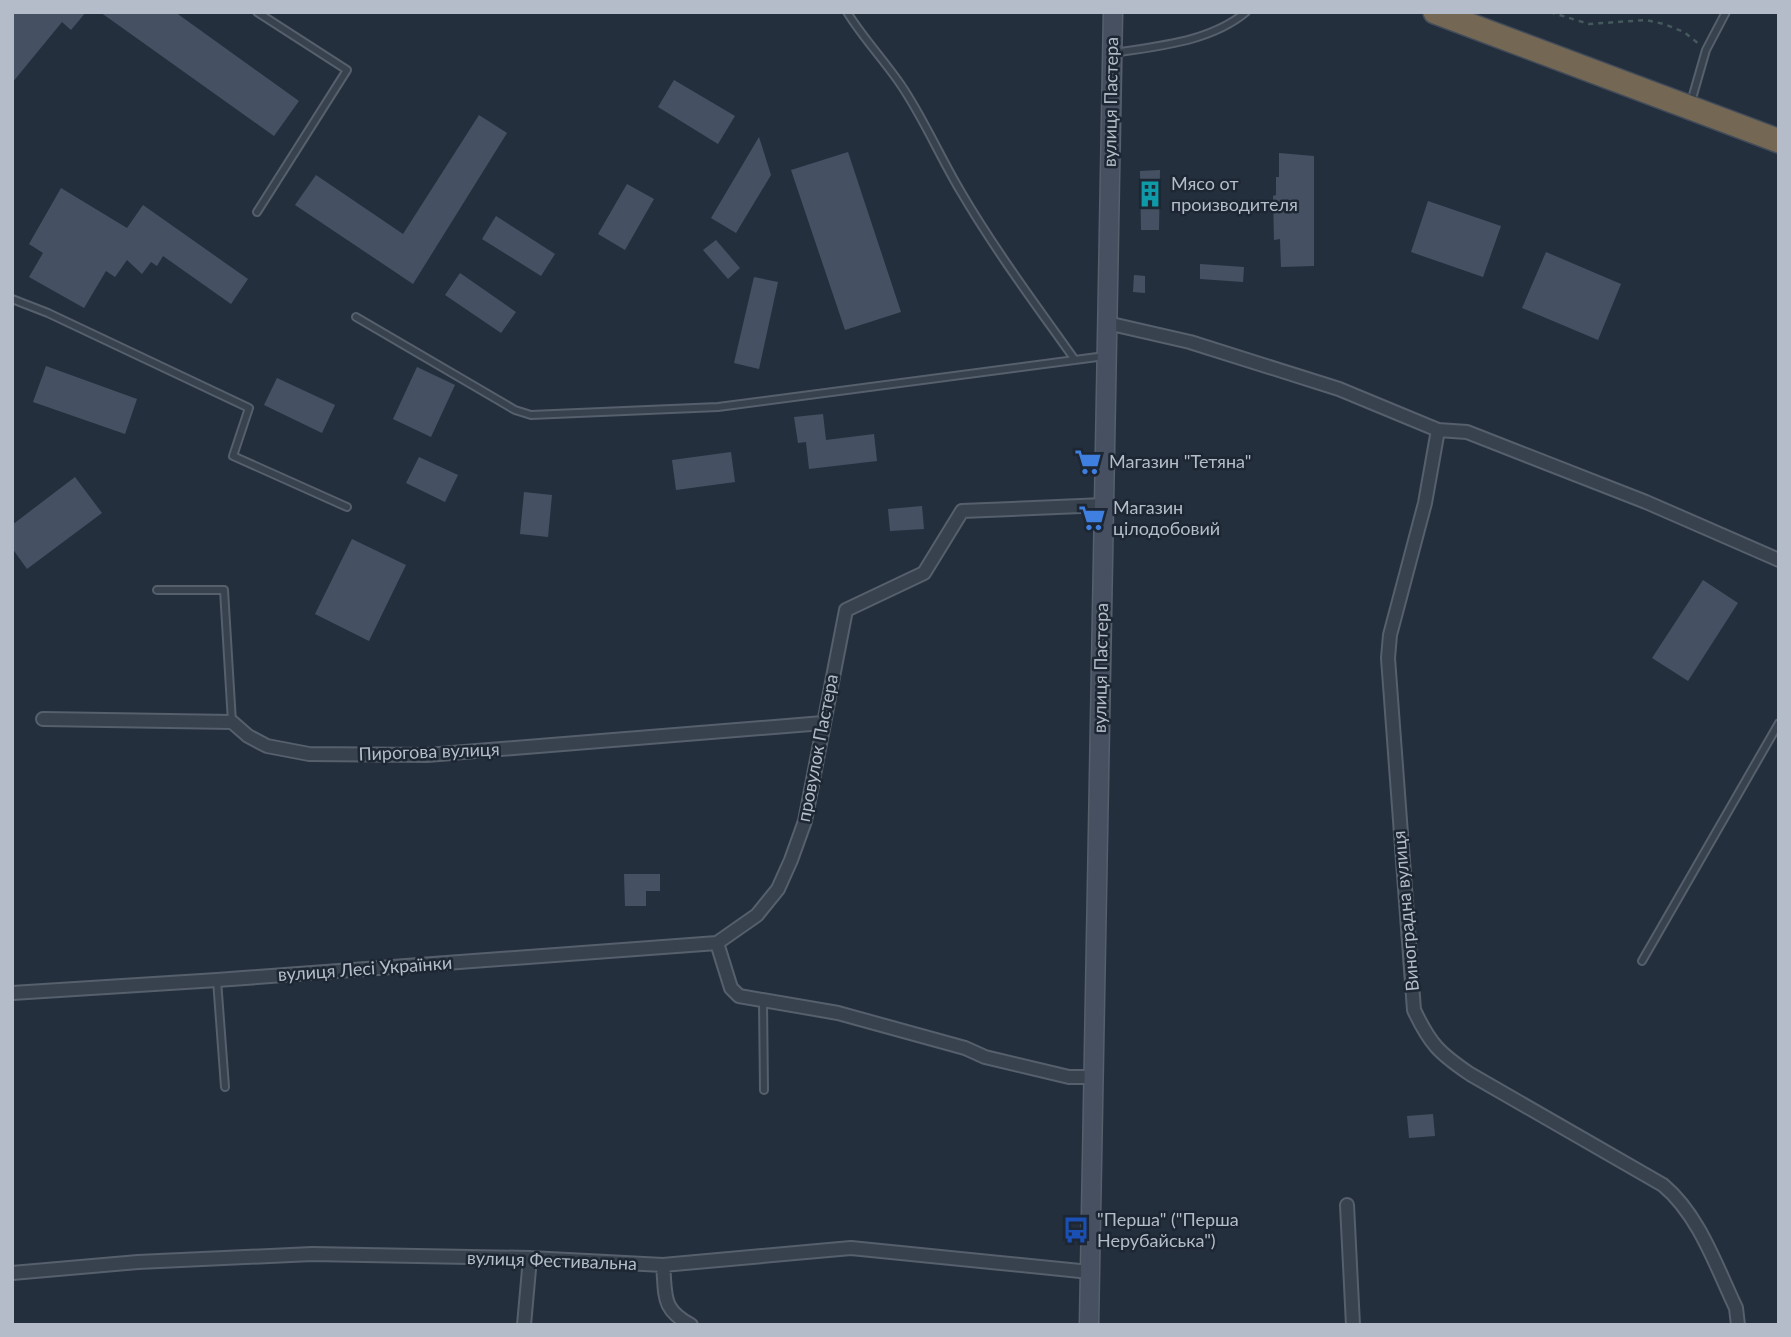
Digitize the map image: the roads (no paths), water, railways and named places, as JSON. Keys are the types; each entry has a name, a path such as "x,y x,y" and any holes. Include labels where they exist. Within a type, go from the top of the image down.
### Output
{"highway":[{"path":"1435,12 1779,141"}],"street":[{"name":"вулиця Пастера","path":"1089,1325 1112,12"},
{"path":"1107,323 1190,342 1327,385 1438,430 1467,432 1646,502 1779,560"},
{"name":"Виноградна вулиця","path":"1438,430 1425,503 1390,635 1388,658 1414,1010 1428,1039 1443,1055 1470,1074 1662,1185 1679,1198 1690,1213 1737,1308 1738,1325"},
{"name":"провулок Пастера","path":"718,943 757,915 778,889 805,821 846,610 924,573 962,510 1104,505"},
{"path":"43,719 232,722"},
{"name":"Пирогова вулиця","path":"232,722 248,736 267,746 309,754 427,755 823,723"},
{"path":"718,943 731,988 739,996 838,1013 965,1048 985,1058 1069,1077 1093,1077"},
{"name":"вулиця Лесі Українки","path":"12,993 718,943"},
{"path":"1347,1205 1353,1325"},
{"name":"вулиця Фестивальна","path":"12,1273 138,1262 312,1254 530,1258 663,1265 851,1248 1090,1272"},
{"path":"524,1325 530,1258"},
{"path":"663,1265 667,1305 676,1317 691,1325"}],"lane":[{"path":"847,12 864,39 900,83 936,143 960,191 1012,272 1075,360"},
{"path":"1112,53 1183,41 1221,27 1246,12"},
{"path":"1690,107 1706,50 1726,12"},
{"path":"257,212 347,70 261,13"},
{"path":"12,299 48,313 249,408 233,456 346,507"},
{"path":"356,317 516,410 531,415 718,407 1107,356"},
{"path":"157,590 224,590 232,722"},
{"path":"1642,961 1779,723"},
{"path":"217,980 225,1087"},
{"path":"762,1000 764,1090"}],"place":[{"name":"Мясо от производителя","path":"1150,194"},
{"name":"Магазин \"Тетяна\"","path":"1088,462"},
{"name":"Магазин цілодобовий","path":"1092,518"},
{"name":"\"Перша\" (\"Перша Нерубайська\")","path":"1076,1230"}]}
